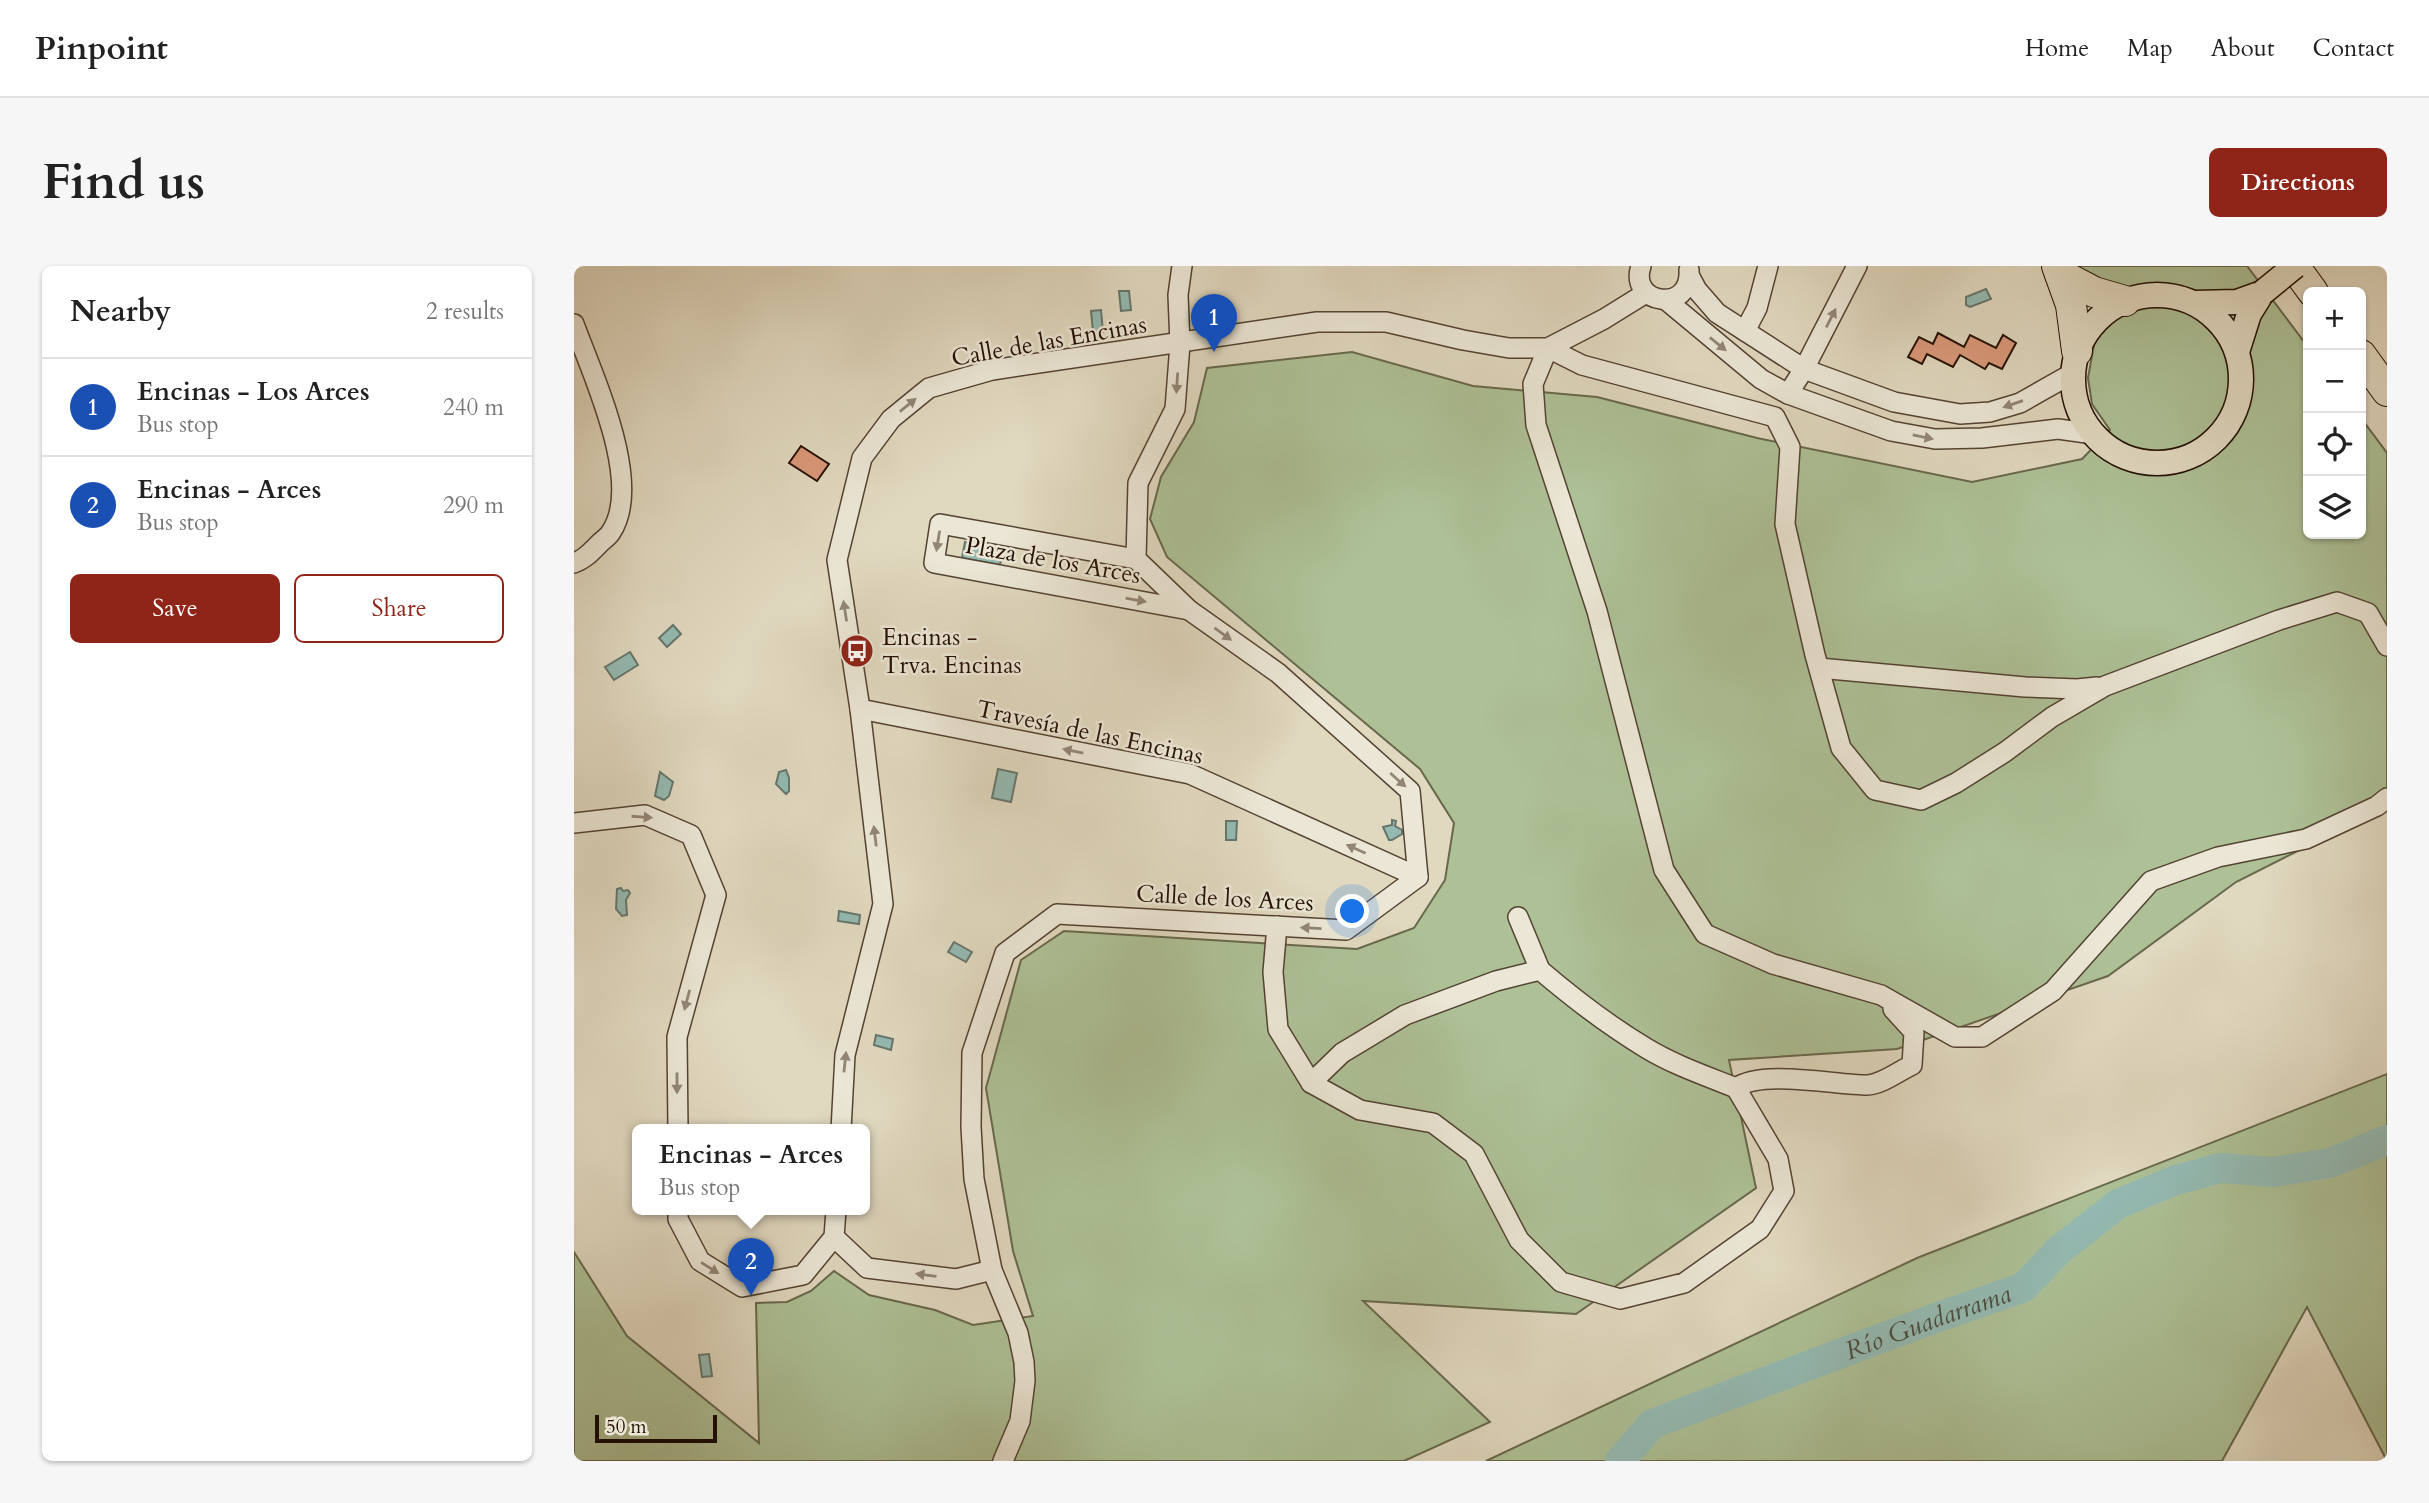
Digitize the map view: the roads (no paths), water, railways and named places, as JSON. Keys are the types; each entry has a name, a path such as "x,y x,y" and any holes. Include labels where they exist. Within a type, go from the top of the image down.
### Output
{"highway":[{"path":"2058,270 2094,292 2125,300"},
{"path":"2058,270 2071,305 2075,362"},
{"path":"2366,362 2387,391"}],"main road":[{"path":"2195,303 2237,302 2299,274"},
{"path":"2237,352 2249,314 2262,293"},
{"path":"2148,295 2172,296 2195,303 2210,313 2222,326 2237,352 2240,393 2231,419 2215,440 2192,456 2166,463 2140,461 2114,451 2094,434 2081,416 2074,395 2075,362 2088,330 2104,313 2125,300 2148,295"}],"street":[{"path":"1182,266 1178,295 1180,344 1175,409 1138,483 1136,559 1189,610 1278,673 1410,791 1418,877"},
{"path":"1745,331 1757,309 1768,266"},
{"path":"1788,394 1804,369 1857,266"},
{"path":"1638,268 1640,282 1646,293 1653,298 1666,300 1681,295 1686,288 1689,272"},
{"path":"1689,272 1696,290 1717,313 1804,369 1894,402 1961,414 1990,412 2020,403 2075,362"},
{"name":"Calle de las Encinas","path":"841,1124 845,1055 883,904 860,709 836,560 862,458 891,419 929,388 992,370 1317,322 1386,322 1509,348 1548,348 1604,319 1646,293"},
{"path":"1666,300 1761,379 1788,394 1891,431 1934,439 1982,439 2058,429 2094,434"},
{"path":"574,324 621,463 623,499 612,532 584,559 574,563"},
{"path":"2387,646 2368,613 2337,602 2279,620 2105,685 1956,783 1921,800 1875,790 1842,748 1819,668 1785,524 1790,447 1775,417 1582,365 1548,348 1533,384 1536,425 1597,611 1664,870 1705,934 1773,964 1881,995 1955,1037 1982,1037 2053,991 2151,881 2218,857 2306,839 2377,806 2387,798"},
{"name":"Plaza de los Arces","path":"1136,559 940,524 934,563 1189,610"},
{"path":"1819,668 2025,687 2077,689 2105,685"},
{"name":"Travesía de las Encinas","path":"860,709 1190,774 1418,877"},
{"path":"574,822 645,815 691,835 716,895 677,1037 678,1124"},
{"name":"Calle de los Arces","path":"1003,1461 1020,1421 1024,1403 1024,1362 1018,1333 992,1270 974,1179 971,1126 972,1053 1005,953 1057,914 1346,930 1418,877"},
{"path":"1277,926 1273,972 1278,1029 1311,1083 1360,1110 1433,1123 1474,1154 1519,1240 1561,1282 1620,1299 1684,1283 1760,1229 1784,1191 1778,1159 1736,1088 1648,1049 1587,1010 1540,970 1518,917"},
{"path":"1311,1083 1342,1053 1405,1015 1496,981 1540,970"},
{"path":"1736,1088 1745,1082 1803,1079 1870,1085 1912,1065 1914,1032 1881,995"},
{"path":"678,1215 699,1261 742,1287 803,1275 834,1237 836,1215"},
{"path":"834,1237 867,1268 956,1279 992,1270"}],"water":[{"path":"1986,289 1991,299 1970,307 1966,305 1966,297"},
{"path":"1119,291 1129,291 1131,310 1121,311"},
{"path":"1101,310 1103,332 1093,332 1091,311"},
{"path":"965,542 1003,549 1000,565 962,558"},
{"path":"673,625 681,634 667,647 659,638"},
{"path":"630,652 638,665 614,680 605,667"},
{"path":"998,769 1017,773 1011,802 992,798"},
{"path":"786,770 789,791 786,794 776,784 779,772"},
{"path":"660,772 673,782 669,796 664,800 655,796"},
{"path":"1392,820 1396,821 1395,826 1402,830 1402,834 1389,840 1383,827 1392,825"},
{"path":"1226,821 1237,821 1236,840 1226,840"},
{"path":"621,888 630,893 626,900 627,915 622,916 616,909 617,889"},
{"path":"839,911 860,915 859,924 838,921"},
{"path":"954,942 972,952 966,962 948,952"},
{"path":"876,1035 893,1039 891,1050 874,1045"},
{"path":"709,1354 712,1376 702,1377 699,1355"}],"waterway":[{"name":"Río Guadarrama","path":"1620,1461 1652,1424 2024,1287 2058,1251 2118,1204 2176,1180 2221,1168 2273,1172 2330,1163 2387,1140"}],"place":[{"name":"Encinas - Los Arces","path":"1214,352"},
{"name":"Encinas - Trva. Encinas","path":"857,651"},
{"name":"Encinas - Arces","path":"751,1296"}]}
